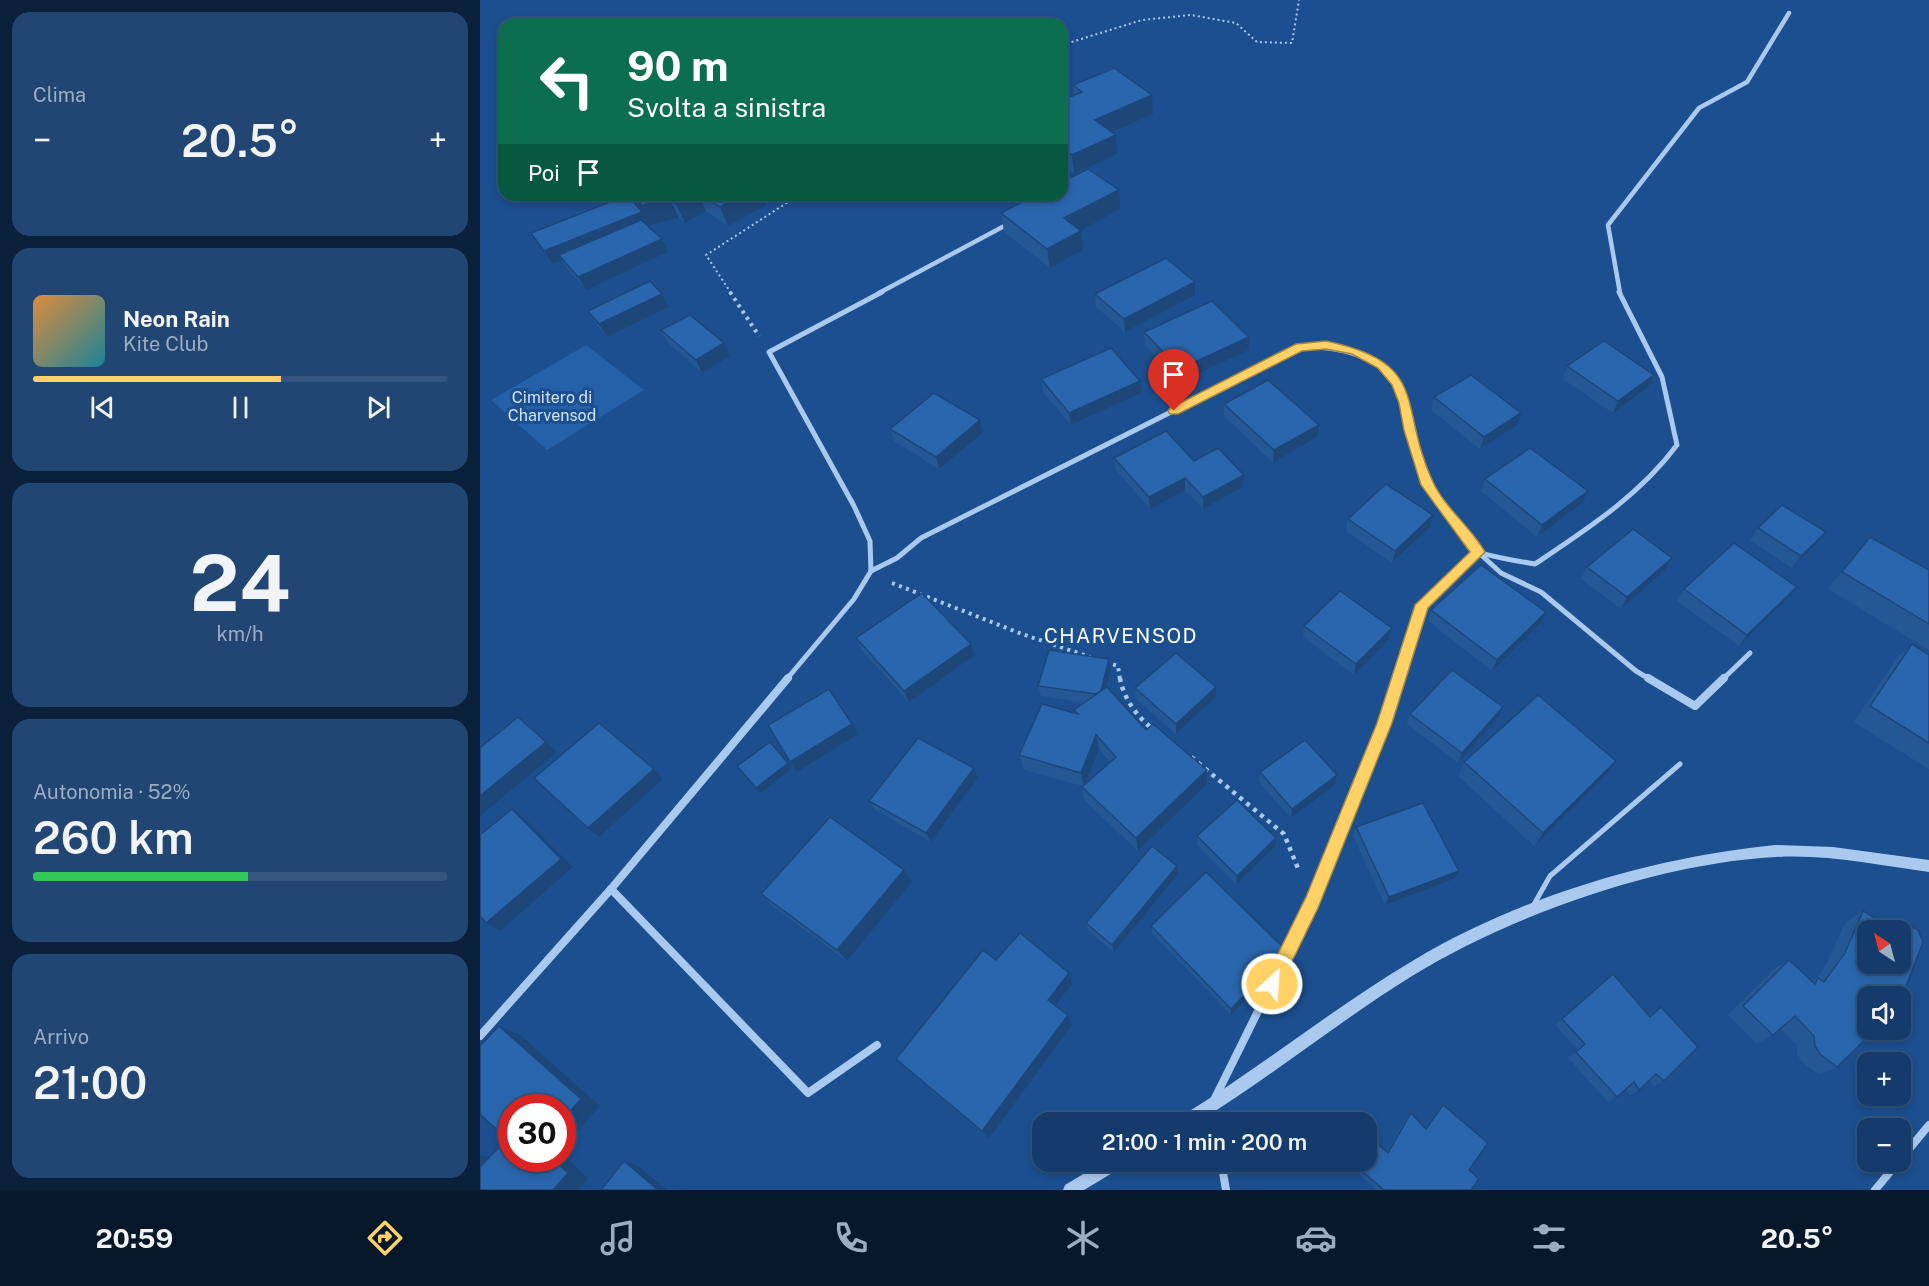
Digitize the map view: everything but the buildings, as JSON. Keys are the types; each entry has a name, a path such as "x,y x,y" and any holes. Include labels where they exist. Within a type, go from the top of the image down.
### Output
{"street":[{"path":"1478,552 1535,564 1628,500 1663,467 1677,445 1662,377 1618,290 1608,225 1699,108 1747,82 1789,13"},
{"path":"871,571 870,541 854,506 769,352 1017,219"},
{"path":"480,1036 611,889 854,599 871,571 897,558 921,538 1300,347 1326,345 1355,351 1382,365 1397,383 1405,403 1410,430 1428,485 1478,552 1501,573 1541,592 1636,671 1695,706 1750,653"},
{"path":"1211,1112 1210,1107 1312,902 1385,723 1422,605 1478,552"},
{"path":"1202,1112 1342,1014 1446,950 1528,913 1628,878 1709,858 1777,851 1844,855 1929,866"},
{"path":"611,889 808,1094 877,1045"},
{"path":"1911,1147 1929,1125"},
{"path":"1070,1190 1100,1172"},
{"path":"1223,1172 1226,1190"},
{"path":"1875,1190 1890,1172"}],"lane":[{"path":"1528,913 1550,876 1680,764"}],"path":[{"path":"1068,43 1142,20 1191,15 1236,23 1257,42 1292,43 1299,0"},
{"path":"769,352 706,255 790,201"},
{"path":"871,571 899,587 933,598 1022,634 1118,666 1122,691 1145,723 1162,735"},
{"path":"1187,754 1284,834 1312,902"}],"green space":[{"name":"Cimitero di Charvensod","path":"586,345 644,390 547,450 491,400"}],"district":[{"name":"CHARVENSOD","path":"1121,636"}],"route":[{"path":"1174,411 1300,347 1326,345 1355,351 1382,365 1397,383 1405,403 1410,430 1428,485 1478,552 1422,605 1385,723 1312,902 1272,984"}]}
